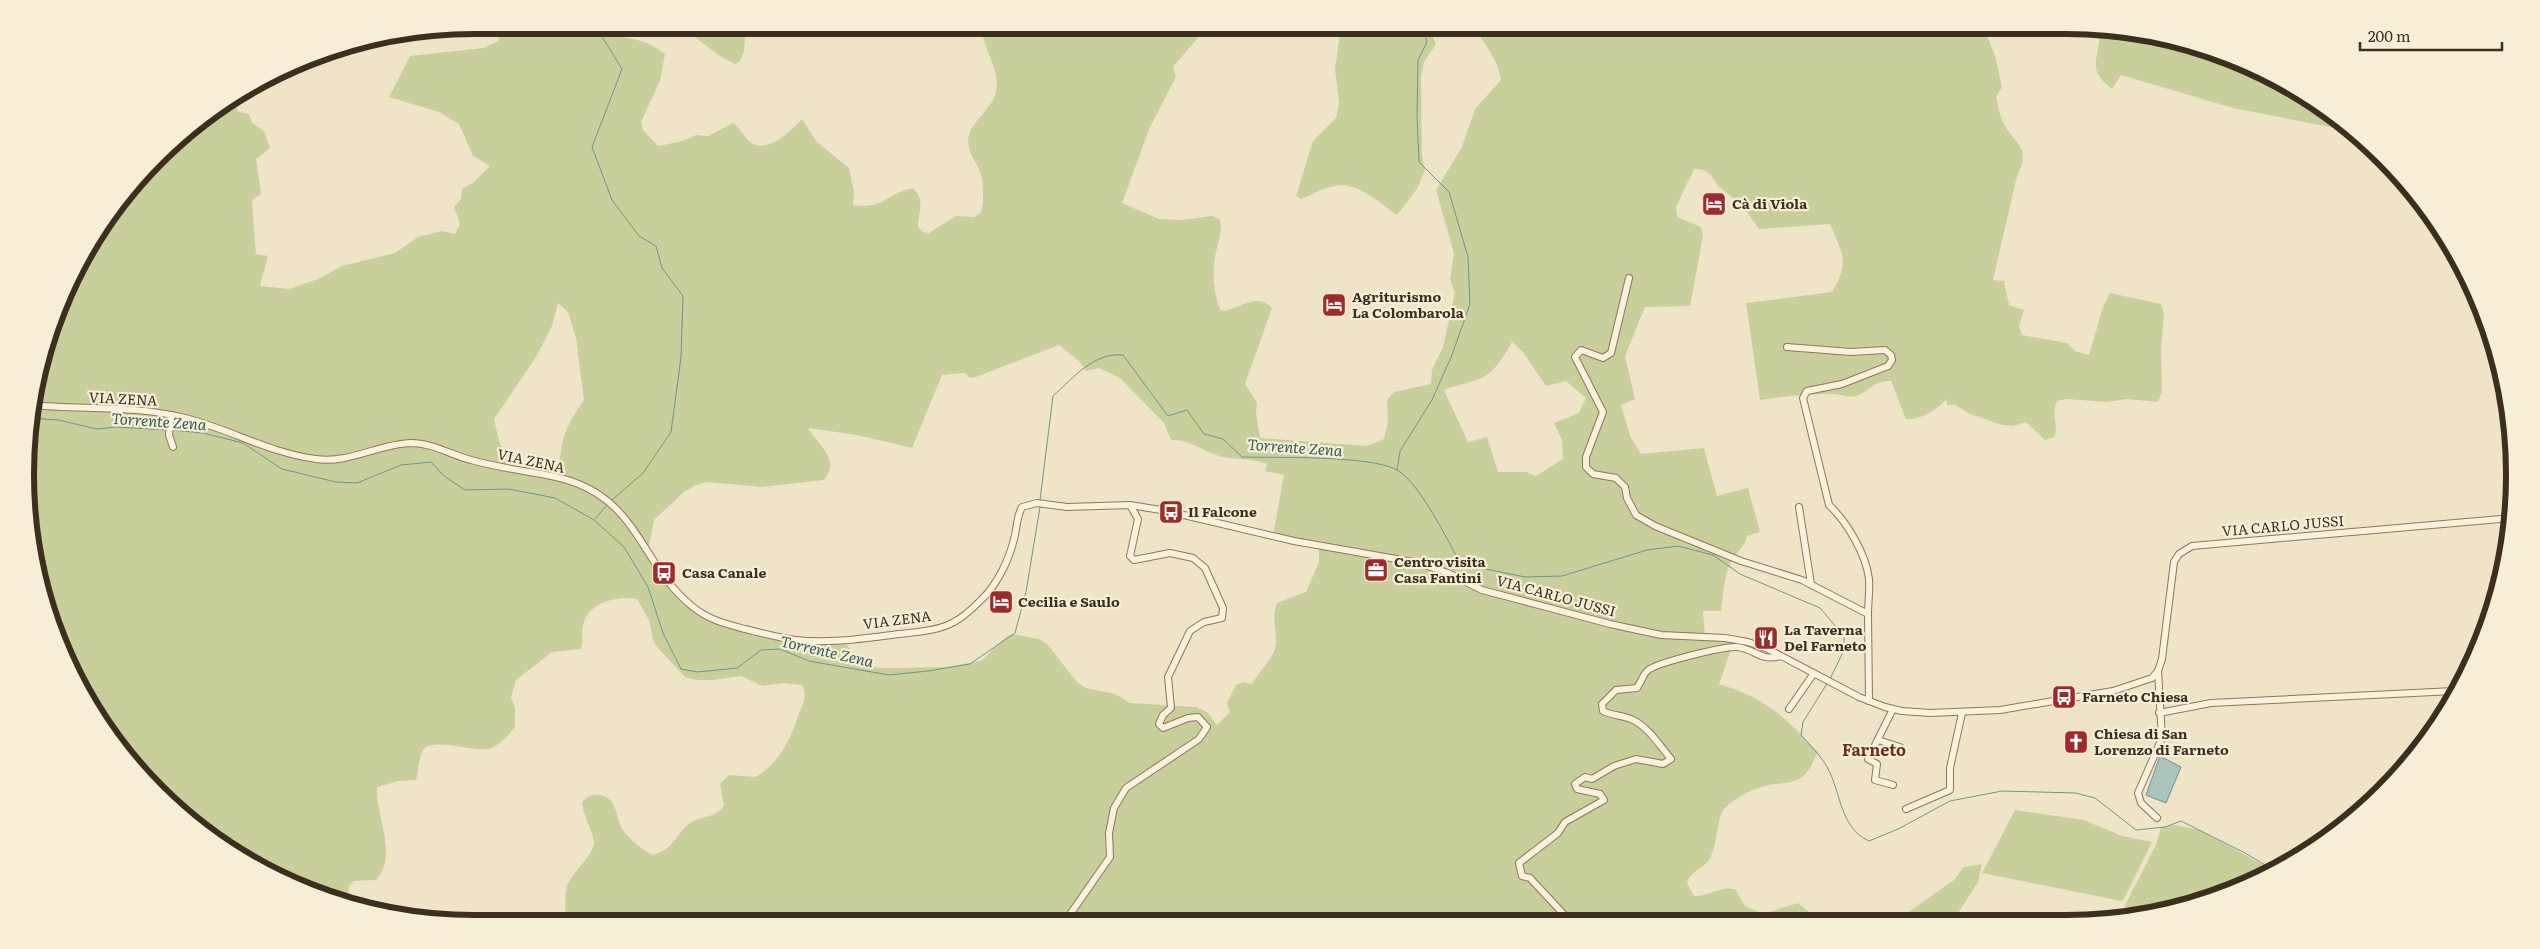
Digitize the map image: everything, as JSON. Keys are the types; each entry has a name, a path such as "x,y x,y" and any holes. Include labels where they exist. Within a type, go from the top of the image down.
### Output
{"street":[{"path":"1629,278 1611,353 1603,358 1581,350 1575,357 1602,412 1586,457 1586,467 1593,474 1616,478 1625,487 1627,498 1636,515 1655,526 1741,561 1811,584 1868,614"},
{"path":"1787,348 1851,352 1885,350 1891,355 1892,360 1888,366 1842,384 1807,391 1803,398 1829,505 1837,512 1858,546 1869,579 1870,701"},
{"name":"VIA ZENA","path":"40,406 68,409 141,410 172,418 209,424 257,445 318,460 342,459 374,449 414,443 426,444 473,461 558,477 585,488 617,509 638,534 677,592 705,616 722,623 797,640 830,640 901,634 956,622 982,599 993,586 1007,560 1022,507 1040,503 1053,505"},
{"path":"172,418 169,435 173,447"},
{"name":"VIA CARLO JUSSI","path":"1053,505 1130,505 1168,511 1294,540 1418,563 1448,573 1482,590 1610,624 1661,635 1725,638 1748,642 1781,656 1816,676 1870,701 1893,709 1930,713 2000,710 2113,692 2152,678 2158,671"},
{"path":"1070,915 1110,857 1109,833 1114,808 1126,788 1199,739 1206,730 1205,722 1198,717 1188,718 1163,728 1159,724 1163,714 1171,708 1168,677 1190,631 1204,622 1222,618 1223,608 1206,568 1193,558 1170,553 1134,560 1130,556 1138,519 1130,505"},
{"path":"1799,507 1811,584"},
{"name":"VIA CARLO JUSSI","path":"2157,818 2141,803 2138,793 2162,738 2159,713 2158,671 2165,644 2174,562 2178,554 2185,549 2503,519"},
{"path":"1564,915 1530,878 1522,876 1519,863 1558,834 1565,822 1604,800 1600,794 1577,789 1576,784 1585,777 1592,779 1614,766 1636,759 1663,764 1671,759 1653,737 1634,720 1611,715 1603,711 1602,704 1616,690 1637,688 1645,672 1656,665 1727,648 1737,648 1769,659 1781,656"},
{"path":"1789,709 1816,676"},
{"path":"2159,713 2211,703 2449,691"},
{"path":"1892,785 1875,780 1877,764 1868,759 1893,709"},
{"path":"1906,809 1950,790 1950,768 1962,713"},
{"path":"1878,740 1900,746"}],"green space":[{"path":"496,34 605,34 647,43 665,54 660,81 641,122 643,130 658,146 683,141 696,135 708,136 733,123 749,141 763,146 778,140 802,119 816,141 849,168 854,192 853,205 872,205 904,190 913,188 920,202 918,227 923,232 929,233 956,216 974,217 981,213 983,200 982,178 970,152 968,142 972,129 994,99 997,83 994,66 984,42 983,34 1201,34 1173,67 1176,77 1150,127 1122,203 1159,219 1182,220 1212,216 1220,219 1220,234 1214,264 1214,278 1215,292 1221,311 1254,301 1266,303 1272,308 1245,384 1257,403 1256,413 1260,438 1367,446 1384,439 1388,421 1387,400 1394,392 1431,384 1432,370 1443,347 1455,293 1450,279 1454,253 1436,190 1462,147 1475,109 1501,80 1494,58 1478,34 1986,34 1995,56 2002,87 1996,97 2000,114 2006,128 2019,145 2023,158 2017,176 1993,280 2004,281 2009,305 2024,310 2019,326 2022,335 2067,343 2075,351 2089,355 2103,307 2110,293 2161,304 2164,313 2161,349 2162,392 2158,402 2127,399 2107,402 2067,399 2057,401 2055,406 2056,428 2054,437 2045,440 2026,422 2013,426 2002,425 1970,414 1955,405 1947,405 1946,399 1928,413 1917,418 1906,419 1891,381 1875,384 1856,396 1815,394 1760,400 1746,303 1832,292 1843,265 1841,251 1830,224 1759,229 1742,205 1719,187 1711,175 1704,170 1694,169 1676,207 1677,217 1701,227 1703,236 1690,306 1645,307 1625,356 1635,399 1621,405 1630,436 1641,454 1704,448 1717,496 1748,488 1760,532 1747,536 1744,545 1731,562 1725,582 1721,611 1703,611 1705,637 1734,641 1719,684 1763,703 1785,719 1818,752 1809,770 1799,779 1751,791 1725,808 1720,819 1715,845 1710,858 1691,875 1687,883 1694,896 1724,889 1735,889 1745,906 1763,914 1798,903 1810,913 1810,915 564,915 567,886 590,853 594,843 584,813 582,802 584,800 595,795 606,797 614,805 622,828 628,836 652,855 659,853 665,850 690,823 713,815 721,809 724,805 720,784 729,775 756,777 772,764 788,741 804,699 805,693 802,685 783,683 762,686 741,676 712,680 696,680 685,677 657,647 653,640 649,620 637,599 629,598 604,602 590,611 583,626 581,649 552,652 516,680 511,698 515,707 515,727 500,743 488,749 444,745 428,746 421,753 416,780 398,781 377,787 386,859 383,870 376,880 354,881 349,886 348,895 352,898 306,882 280,870 254,856 206,824 184,806 143,765 125,743 93,695 67,643 57,616 42,560 35,503 34,474 35,446 42,389 57,333 67,306 93,254 108,230 143,184 163,163 206,125 235,105 239,112 249,114 252,123 264,131 270,148 256,159 261,194 252,200 256,254 268,256 260,286 289,289 318,279 342,266 395,253 418,237 442,231 455,234 460,224 454,207 461,199 462,189 474,182 490,166 473,156 459,124 439,112 389,97 410,56 483,48 499,41","holes":["558,303 568,312 576,338 584,400 564,435 560,475 524,467 511,469 499,441 494,419 536,357 552,326","1512,342 1523,352 1546,386 1566,381 1586,398 1579,413 1554,423 1562,440 1563,459 1536,476 1526,472 1498,472 1487,437 1468,442 1444,390 1477,380 1491,372","1059,345 1079,361 1086,371 1099,368 1120,378 1164,423 1171,440 1185,442 1223,457 1261,462 1267,464 1265,471 1284,475 1273,535 1319,546 1319,562 1306,592 1277,603 1274,614 1276,643 1268,662 1252,684 1243,682 1236,685 1227,703 1230,712 1217,725 1207,712 1196,707 1130,703 1115,694 1086,688 1077,682 1047,644 1039,639 1012,634 1005,638 981,661 946,667 878,668 858,660 844,641 806,640 703,617 674,587 649,546 654,520 684,492 694,486 705,482 762,487 824,480 829,473 829,459 808,428 857,435 912,448 942,375 965,373 970,378 976,377"]},
{"path":"691,34 745,34 744,51 740,61 735,64 721,57"},
{"path":"1340,34 1432,34 1436,44 1424,62 1421,77 1422,156 1425,170 1417,189 1397,215 1366,193 1349,186 1340,185 1326,188 1301,199 1296,196 1313,141 1336,118 1339,103 1335,69"},
{"path":"2099,36 2151,42 2207,57 2234,67 2286,93 2339,129 2233,108 2121,75 2112,89 2098,75 2096,68"},
{"path":"2015,810 2084,820 2122,836 2152,842 2124,899 2121,901 1982,873"},
{"path":"2174,825 2200,830 2266,867 2234,882 2180,900 2134,909 2124,907 2156,845 2161,827"},
{"path":"1982,864 1978,882 1957,915 1904,915 1954,880 1964,867"}],"water":[{"path":"2160,756 2181,767 2166,803 2146,795"}],"waterway":[{"path":"601,34 622,69 592,147 612,200 639,236 656,246 662,268 683,296 681,357 671,432 643,473 612,500"},
{"path":"1397,470 1400,451 1432,400 1452,355 1470,304 1468,257 1449,192 1419,162 1417,116 1418,60 1427,42 1425,34"},
{"name":"Torrente Zena","path":"1040,500 1053,396 1076,374 1093,362 1112,355 1123,355 1168,416 1187,410 1204,434 1223,439 1242,457 1345,460 1384,465 1397,470 1406,477 1424,499 1461,564 1525,577 1562,576 1647,550 1678,546 1713,555 1740,574 1820,608 1844,636 1844,650 1830,679"},
{"name":"Torrente Zena","path":"38,419 58,420 97,429 116,427 167,430"},
{"name":"Torrente Zena","path":"171,430 203,433 243,443 282,469 336,482 357,483 401,465 431,462 444,476 465,490 509,489 555,498 594,520 624,547 648,587 663,633 681,669 698,672 737,668 761,650 780,649 809,661 889,675 970,664 1015,633 1026,592 1040,507"},
{"path":"595,519 606,506"},
{"name":"Torrente Zena","path":"1828,682 1803,722 1801,735 1822,759 1830,772 1841,806 1851,826 1869,841 1898,829 1950,801 2002,791 2075,793 2095,798 2136,830 2165,827 2181,821 2267,866"}],"place":[{"name":"Cà di Viola","path":"1714,204"},
{"name":"Agriturismo La Colombarola","path":"1334,305"},
{"name":"Il Falcone","path":"1171,512"},
{"name":"Centro visita Casa Fantini","path":"1376,570"},
{"name":"Casa Canale","path":"664,573"},
{"name":"Cecilia e Saulo","path":"1001,602"},
{"name":"La Taverna Del Farneto","path":"1766,638"},
{"name":"Farneto Chiesa","path":"2064,697"},
{"name":"Chiesa di San Lorenzo di Farneto","path":"2076,742"}],"district":[{"name":"Farneto","path":"1874,750"}]}
